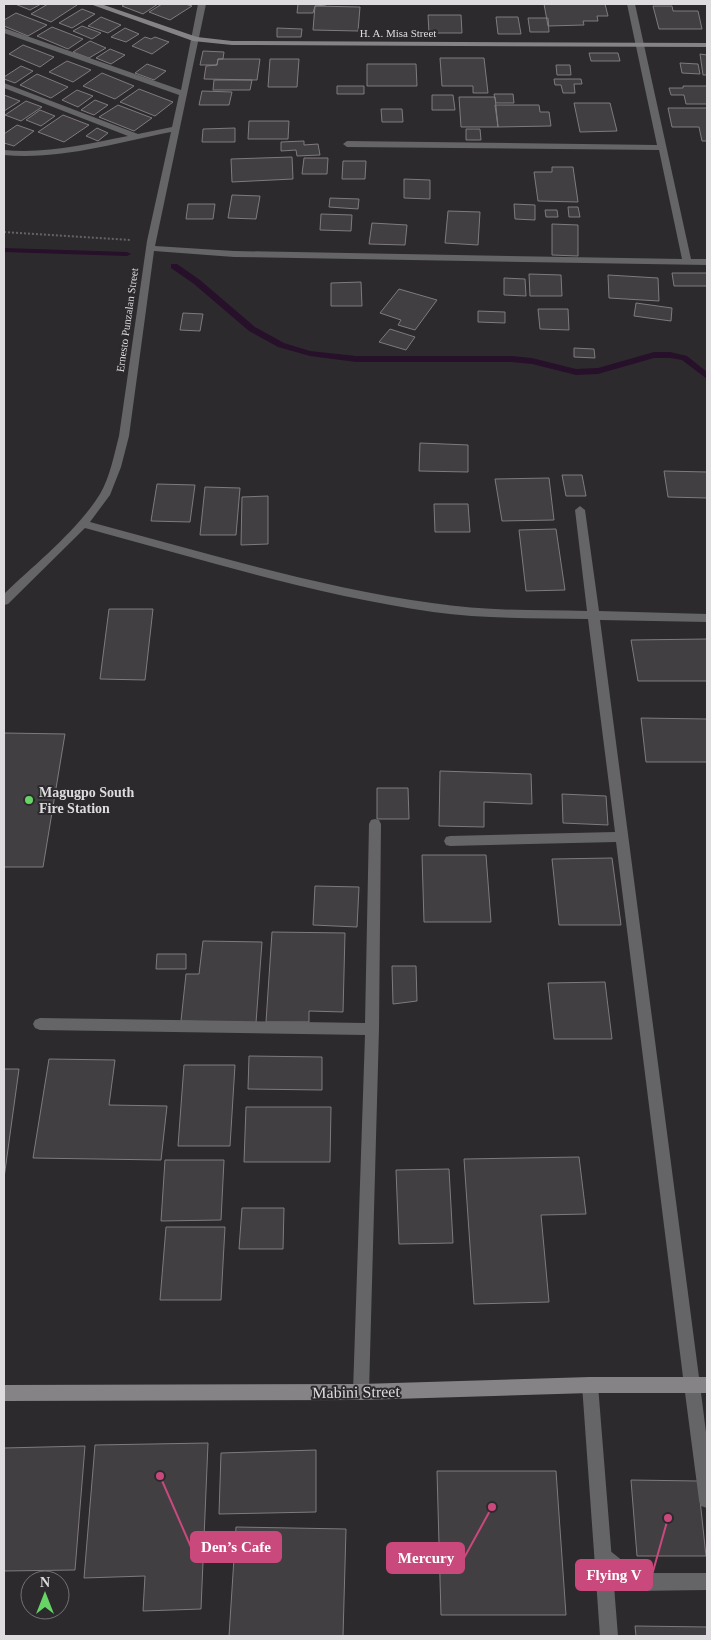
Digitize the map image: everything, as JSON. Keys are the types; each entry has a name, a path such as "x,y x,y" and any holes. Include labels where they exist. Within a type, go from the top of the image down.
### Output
{"street":[{"name":"H. A. Misa Street","path":"94,4 196,39 256,44 707,45"},
{"name":"Ernesto Punzalan Street","path":"4,601 83,524 105,495 116,467 124,436 150,245 196,39 202,4"},
{"path":"631,4 687,262"},
{"path":"4,30 184,94"},
{"path":"4,85 136,136"},
{"path":"4,153 30,155 52,153 176,129"},
{"path":"347,144 662,148"},
{"path":"150,245 234,254 707,262"},
{"path":"580,510 623,838 700,1385 707,1500"},
{"path":"83,524 317,586 377,599 444,608 594,617 707,618"},
{"path":"361,1392 376,824"},
{"path":"450,841 623,838"},
{"path":"40,1024 372,1029"},
{"path":"590,1385 609,1636"},
{"name":"Mabini Street","path":"4,1393 361,1392 590,1385 700,1385"},
{"path":"603,1556 635,1582 707,1582"}],"path":[{"path":"4,232 150,245"}],"building":[{"path":"15,4 41,4 30,10"},
{"path":"48,4 77,5 51,22 31,14"},
{"path":"125,4 158,4 143,14 122,6"},
{"path":"162,4 185,4 192,6 170,20 149,12"},
{"path":"298,4 326,5 315,6 313,13 297,13"},
{"path":"544,4 605,4 608,16 597,16 598,21 583,21 584,25 548,26"},
{"path":"315,6 360,7 358,31 313,30"},
{"path":"653,6 672,6 673,11 698,11 702,29 659,29"},
{"path":"82,9 95,14 72,28 59,23"},
{"path":"16,13 47,25 28,36 4,26 4,20"},
{"path":"428,15 461,15 462,33 429,33"},
{"path":"101,17 121,25 108,33 88,26"},
{"path":"496,17 518,17 521,34 498,34"},
{"path":"528,18 548,18 549,32 530,32"},
{"path":"82,26 101,33 92,39 73,31"},
{"path":"52,27 83,39 68,49 37,36"},
{"path":"125,28 139,34 126,42 111,37"},
{"path":"277,28 302,29 301,37 277,37"},
{"path":"145,37 151,39 155,37 169,42 152,54 132,46"},
{"path":"90,41 106,48 89,58 73,52"},
{"path":"23,45 54,57 40,67 9,54"},
{"path":"110,49 125,55 111,64 96,58"},
{"path":"203,51 224,52 223,59 218,59 217,65 200,65"},
{"path":"589,53 618,53 620,61 591,61"},
{"path":"700,54 707,55 707,75 703,75"},
{"path":"440,58 484,58 488,93 473,93 473,86 442,86"},
{"path":"218,59 260,59 257,80 204,79 206,66 217,65"},
{"path":"270,59 299,59 297,87 268,87"},
{"path":"67,61 91,70 73,82 49,72"},
{"path":"680,63 698,64 700,74 682,73"},
{"path":"147,64 166,71 154,80 135,73"},
{"path":"367,64 416,64 417,86 367,86"},
{"path":"556,65 570,65 571,75 557,75"},
{"path":"21,66 33,71 15,83 4,79 4,77"},
{"path":"102,73 134,86 115,99 83,86"},
{"path":"37,74 68,87 51,98 20,85"},
{"path":"554,79 581,79 582,84 574,84 575,93 563,93 561,85 555,85"},
{"path":"214,80 252,80 250,90 213,90"},
{"path":"337,86 364,86 364,94 337,94"},
{"path":"683,86 707,86 707,104 686,104 684,95 671,95 669,88 683,88"},
{"path":"139,89 173,102 155,116 120,102"},
{"path":"77,90 93,96 78,107 62,100"},
{"path":"202,91 232,92 229,105 199,105"},
{"path":"494,94 513,94 514,103 496,103"},
{"path":"4,95 20,101 4,111"},
{"path":"432,95 453,95 455,110 432,110"},
{"path":"459,97 495,97 498,127 461,127"},
{"path":"95,100 108,105 94,115 81,110"},
{"path":"26,101 42,107 21,121 5,115"},
{"path":"574,103 610,103 617,131 580,132"},
{"path":"118,105 152,118 134,131 99,117"},
{"path":"495,105 539,105 540,112 549,112 551,126 498,127"},
{"path":"668,108 707,108 707,141 702,141 699,127 672,127"},
{"path":"381,109 402,109 403,122 382,122"},
{"path":"40,110 55,116 41,126 26,120"},
{"path":"63,115 89,125 64,142 38,132"},
{"path":"249,121 289,121 288,139 248,139"},
{"path":"17,125 34,131 14,146 4,143 4,134"},
{"path":"97,128 108,133 98,141 86,136"},
{"path":"235,128 235,142 202,142 203,129"},
{"path":"466,129 480,129 481,140 466,140"},
{"path":"304,141 304,145 318,144 320,155 297,156 296,150 281,151 281,142"},
{"path":"292,157 293,179 232,182 231,159"},
{"path":"304,158 328,158 327,174 302,174"},
{"path":"343,161 366,161 365,179 342,179"},
{"path":"552,167 573,167 578,202 538,201 534,172 552,172"},
{"path":"404,179 430,180 430,199 404,198"},
{"path":"232,195 260,196 256,219 228,218"},
{"path":"330,198 359,199 358,209 329,207"},
{"path":"188,204 215,204 213,219 186,219"},
{"path":"514,204 535,205 535,220 515,219"},
{"path":"568,207 578,207 580,217 569,217"},
{"path":"545,210 557,210 558,217 546,217"},
{"path":"448,211 480,212 478,245 445,243"},
{"path":"321,214 352,215 351,231 320,230"},
{"path":"372,223 407,225 405,245 369,244"},
{"path":"552,224 578,225 578,256 552,255"},
{"path":"672,273 707,273 707,286 674,286"},
{"path":"529,274 561,275 562,296 530,296"},
{"path":"608,275 658,278 659,301 609,298"},
{"path":"504,278 525,279 526,296 504,295"},
{"path":"361,282 362,306 331,306 331,283"},
{"path":"399,289 437,300 415,330 398,325 401,320 380,313"},
{"path":"636,303 672,308 671,321 634,316"},
{"path":"538,309 568,309 569,330 540,329"},
{"path":"478,311 505,312 505,323 478,322"},
{"path":"183,313 203,314 200,331 180,330"},
{"path":"390,329 415,337 406,350 379,342"},
{"path":"574,348 594,349 595,358 574,357"},
{"path":"420,443 468,445 468,472 419,471"},
{"path":"664,471 707,472 707,498 668,497"},
{"path":"562,475 582,475 586,496 566,496"},
{"path":"549,478 554,520 502,521 495,479"},
{"path":"157,484 195,485 190,522 151,521"},
{"path":"205,487 240,488 236,535 200,535"},
{"path":"268,496 268,544 241,545 242,497"},
{"path":"434,504 468,504 470,532 435,532"},
{"path":"556,529 565,590 526,591 519,530"},
{"path":"109,609 153,609 145,680 100,679"},
{"path":"707,639 707,681 638,681 631,640"},
{"path":"641,718 707,719 707,762 646,762"},
{"name":"Magugpo South Fire Station","path":"4,733 65,734 43,867 4,867"},
{"path":"440,771 531,774 532,804 484,802 484,827 439,826"},
{"path":"377,788 408,788 409,819 377,819"},
{"path":"562,794 606,796 608,825 563,823"},
{"path":"422,855 486,855 491,922 424,922"},
{"path":"612,858 621,925 559,925 552,859"},
{"path":"315,886 359,887 357,927 313,925"},
{"path":"272,932 345,933 343,1012 309,1011 309,1022 266,1022"},
{"path":"203,941 262,942 256,1023 181,1021 186,974 199,974"},
{"path":"157,954 186,954 186,969 156,969"},
{"path":"392,966 416,966 417,1001 393,1004"},
{"path":"605,982 612,1039 554,1039 548,983"},
{"path":"249,1056 322,1057 322,1090 248,1089"},
{"path":"49,1059 115,1060 109,1105 167,1106 161,1160 33,1158"},
{"path":"184,1065 235,1065 230,1146 178,1146"},
{"path":"4,1069 19,1069 4,1178"},
{"path":"246,1107 331,1107 330,1162 244,1162"},
{"path":"579,1157 586,1214 541,1215 549,1302 474,1304 464,1159"},
{"path":"165,1160 224,1160 221,1220 161,1221"},
{"path":"449,1169 453,1243 399,1244 396,1170"},
{"path":"242,1208 284,1208 283,1249 239,1249"},
{"path":"166,1227 225,1227 221,1300 160,1300"},
{"path":"208,1443 201,1609 143,1611 145,1576 84,1578 95,1445"},
{"path":"85,1446 75,1570 4,1571 4,1448"},
{"path":"316,1450 316,1512 219,1514 221,1453"},
{"path":"437,1471 556,1471 566,1615 441,1615"},
{"path":"631,1480 698,1481 706,1556 637,1556"},
{"path":"236,1527 346,1529 343,1636 229,1636"},
{"path":"635,1626 707,1627 707,1636 636,1636"}],"waterway":[{"path":"4,250 127,254"},
{"path":"174,266 197,282 252,329 281,345 310,353 356,359 511,359 532,361 576,372 598,371 654,355 670,355 684,358 707,376"}],"place":[{"name":"Magugpo South Fire Station","path":"29,800"},
{"name":"Den’s Cafe","path":"160,1476"},
{"name":"Mercury","path":"492,1507"},
{"name":"Flying V","path":"668,1518"}]}
